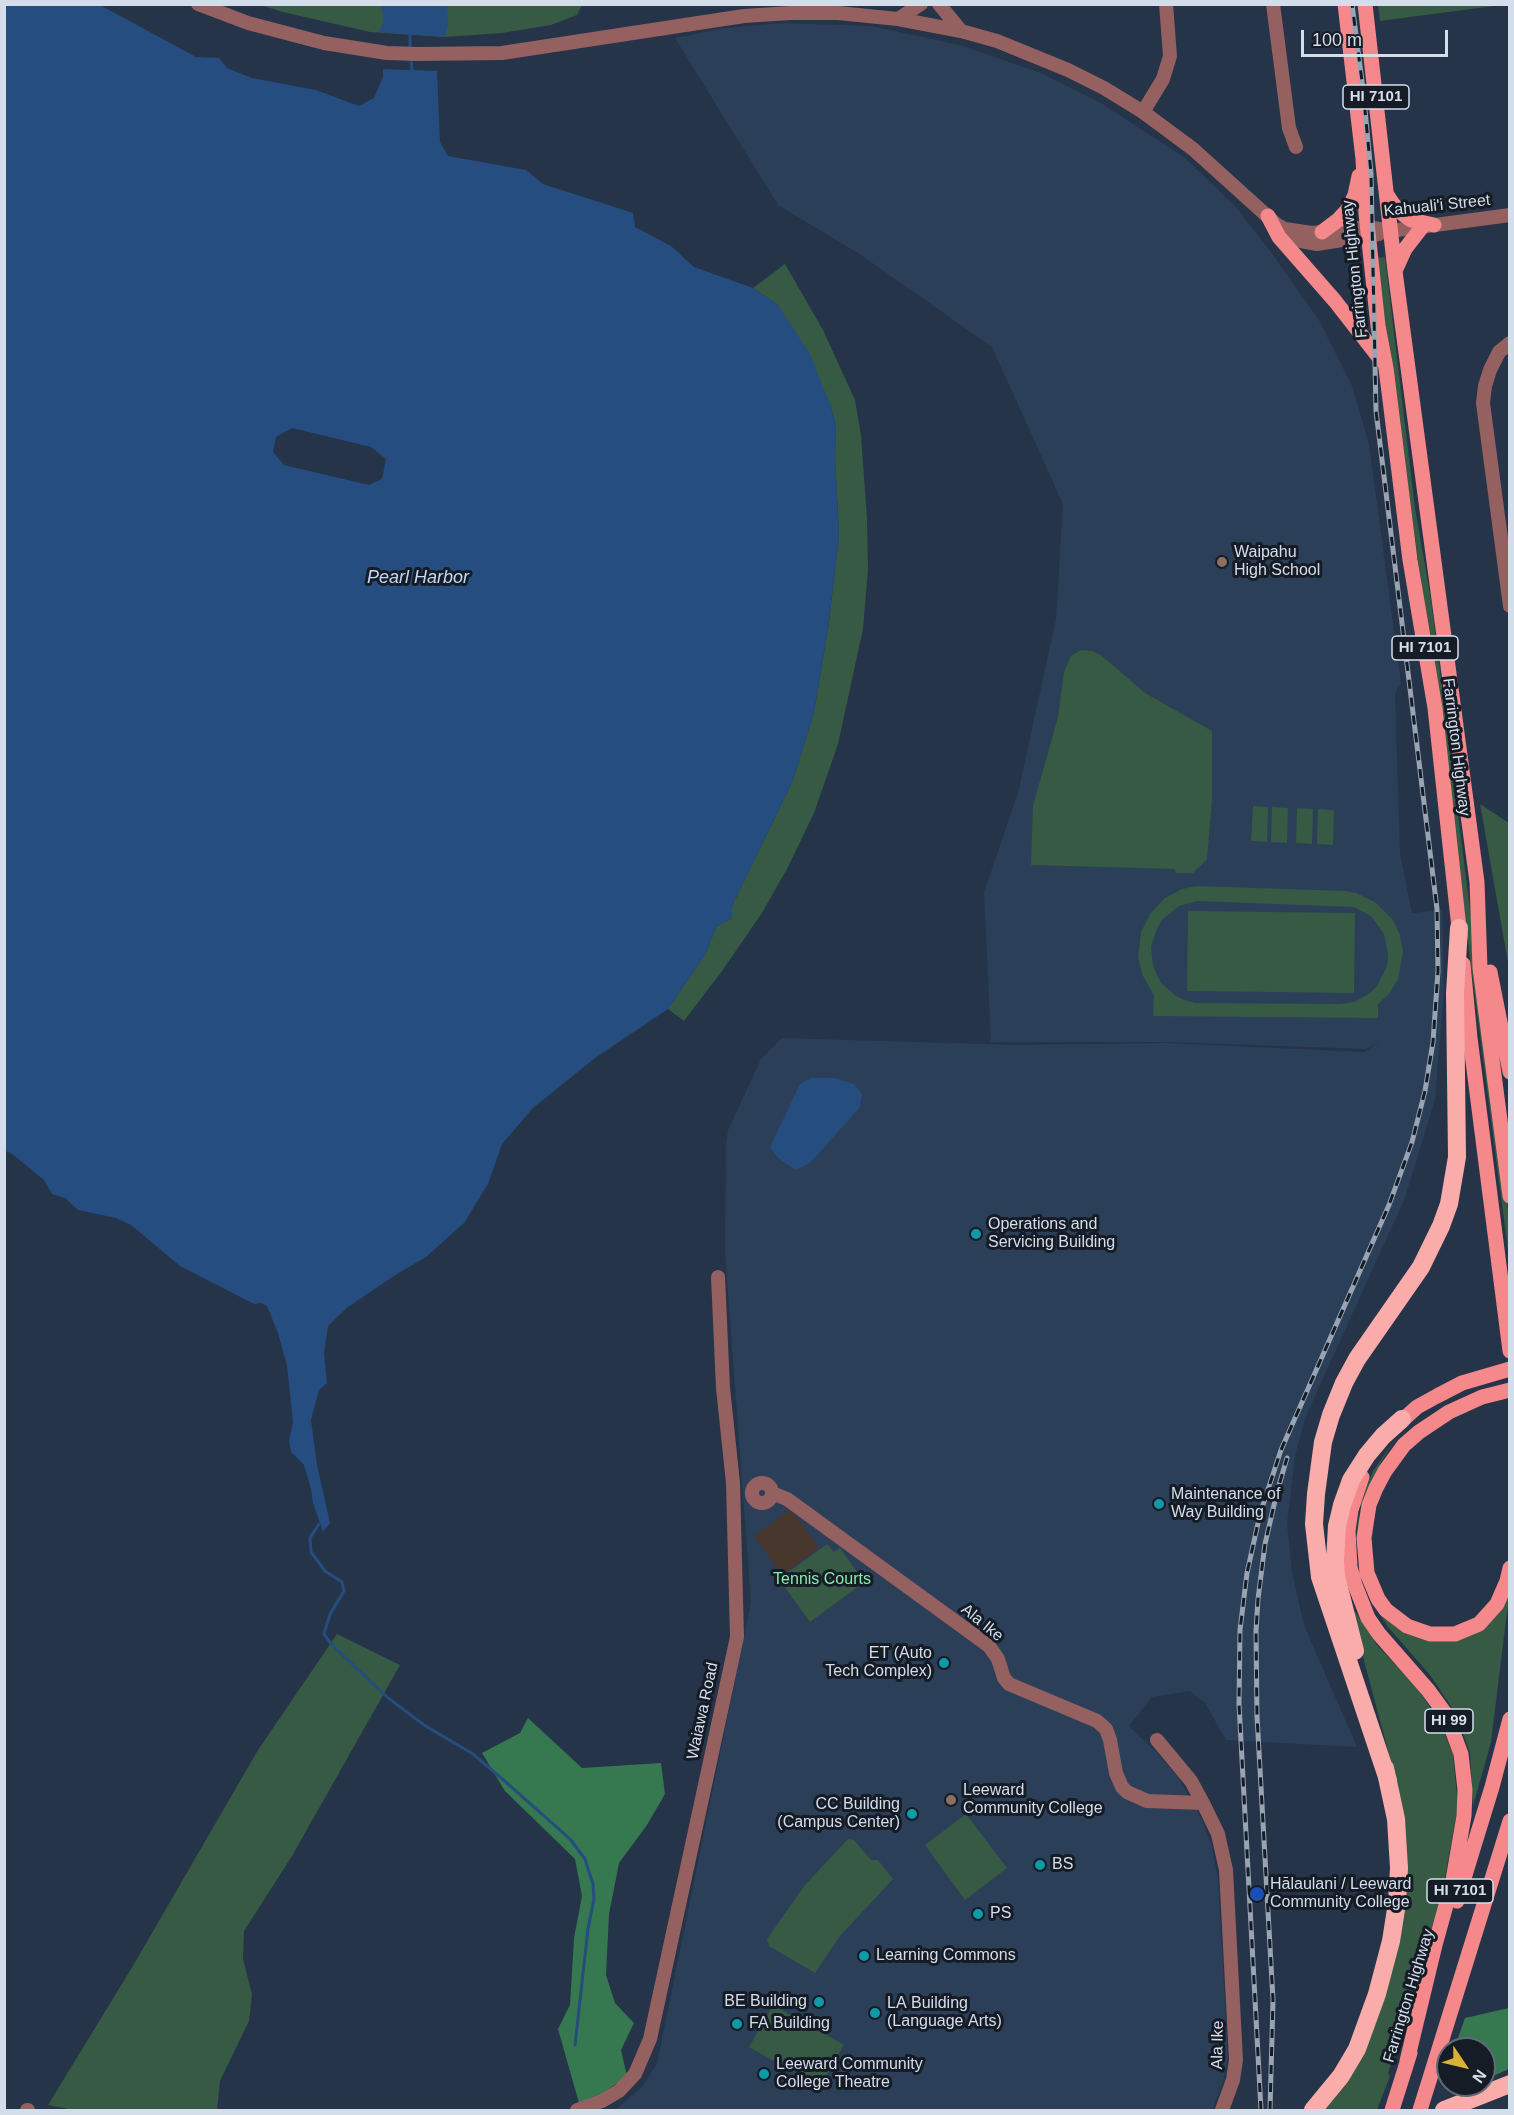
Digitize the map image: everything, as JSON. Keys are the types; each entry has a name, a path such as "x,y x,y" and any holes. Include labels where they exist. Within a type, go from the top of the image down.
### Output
{"highway":[{"path":"1388,1780 1320,1577 1314,1524 1316,1494 1323,1442 1344,1383 1357,1359 1421,1266 1442,1226 1449,1204 1457,1157 1455,993 1459,928"},
{"path":"1313,2110 1341,2076 1357,2049 1371,2013 1391,1941 1397,1903 1399,1868 1396,1819 1336,1576 1335,1542 1341,1505 1351,1480 1367,1455 1402,1419"},
{"path":"1444,2110 1509,2084"},
{"path":"1463,2110 1509,2094"}],"main road":[{"name":"Farrington Highway","path":"1345,4 1363,159 1378,326 1386,368 1410,560 1435,708 1470,1038 1509,1351"},
{"name":"Farrington Highway","path":"1365,4 1389,231 1477,882 1480,968 1509,1196"},
{"path":"1322,232 1344,216 1351,205 1363,159"},
{"path":"1386,189 1393,204 1404,216 1428,226 1405,249 1395,271"},
{"path":"1268,216 1279,237 1375,350 1386,368"},
{"path":"1477,882 1486,954 1509,1072"},
{"name":"HI 99","path":"1407,2061 1452,1880 1464,1816 1465,1790 1461,1754 1447,1716 1428,1690 1389,1648 1368,1618 1350,1568 1348,1532 1357,1488 1384,1438 1402,1419 1437,1396 1480,1377 1509,1369"},
{"path":"1509,1390 1482,1397 1449,1412 1404,1445 1385,1471 1369,1505 1365,1555 1367,1573 1378,1599 1396,1619 1418,1631 1443,1635 1467,1630 1490,1614 1503,1593 1509,1568"},
{"name":"Farrington Highway","path":"1392,2110 1492,1787 1509,1719"},
{"path":"1420,2110 1509,1821"}],"street":[{"path":"198,4 285,34 347,47 387,53 448,55 525,50 744,16 790,13 838,13 929,24 997,41 1068,70 1104,88 1143,112 1193,149 1291,235 1311,243 1369,232"},
{"path":"898,19 921,4"},
{"path":"929,24 932,4"},
{"path":"939,4 961,31"},
{"path":"1143,112 1163,79 1170,56 1166,4"},
{"path":"1273,4 1289,128 1296,147"},
{"name":"Kahuali'i Street","path":"1369,232 1509,215"},
{"path":"1285,228 1312,233 1369,232"},
{"path":"1509,343 1499,352 1490,370 1483,403 1509,606"},
{"name":"Waiawa Road","path":"577,2110 602,2101 619,2091 636,2074 650,2039 736,1637 738,1622 733,1483 723,1388 718,1277"},
{"name":"Ala Ike","path":"772,1493 787,1499 989,1646 998,1659 1004,1678 1009,1684 1097,1721 1106,1729 1116,1773 1122,1787 1127,1792 1147,1802 1203,1803"},
{"name":"Ala Ike","path":"1157,1740 1191,1781 1203,1803 1218,1834 1226,1870 1236,2060 1233,2080 1222,2110"}],"shaded area":[{"path":"782,23 871,26 960,45 1041,73 1101,103 1185,158 1235,206 1319,320 1352,386 1369,444 1401,683 1395,694 1400,853 1412,913 1442,910 1444,990 1435,1099 1405,1198 1306,1416 1295,1456 1287,1524 1292,1572 1304,1625 1357,1747 1226,1740 1205,1703 1190,1691 1152,1697 1129,1726 1179,1778 1203,1822 1212,1847 1218,1879 1228,2058 1223,2082 1212,2110 615,2110 642,2087 657,2063 751,1602 725,1253 726,1144 728,1130 761,1059 782,1038 1015,1045 1167,1043 1365,1052 1380,1041 1366,1049 1166,1042 991,1042 984,892 1018,793 1056,619 1063,504 992,347 858,253 778,205 675,38 724,28"},
{"path":"791,1509 819,1548 782,1575 754,1536"}],"green space":[{"path":"1378,4 1509,4 1380,21 1378,5"},
{"path":"260,5 582,5 577,15 551,25 502,33 445,37 370,32"},
{"path":"1385,257 1415,508 1431,600 1509,1218 1509,1258 1421,581 1399,423 1382,327 1377,258"},
{"path":"785,264 823,330 855,400 861,435 867,518 868,570 863,629 838,744 814,813 788,867 762,913 684,1021 668,1009 706,953 716,927 732,918 732,906 793,780 814,712 828,629 839,536 835,458 836,427 831,407 778,305 753,288"},
{"path":"1081,650 1092,651 1102,656 1145,693 1212,731 1212,800 1207,859 1193,873 1176,873 1175,869 1031,865 1033,806 1058,717 1064,672 1071,656"},
{"path":"1480,804 1509,823 1509,968"},
{"path":"1253,806 1268,807 1267,842 1251,841"},
{"path":"1272,807 1288,808 1287,843 1271,842"},
{"path":"1297,808 1313,809 1312,844 1296,843"},
{"path":"1318,809 1334,810 1333,845 1317,844"},
{"path":"1197,886 1346,891 1375,902 1393,920 1400,935 1403,951 1398,979 1389,994 1378,1004 1378,1018 1153,1016 1154,995 1143,976 1138,958 1141,932 1150,914 1165,898 1182,889","holes":["1197,901 1354,907 1371,916 1384,934 1388,954 1387,966 1377,986 1354,1002 1340,1004 1195,1003 1176,996 1161,983 1153,966 1151,946 1157,929 1162,920 1179,906"]},
{"path":"1188,911 1355,913 1354,993 1187,991"},
{"path":"1396,1438 1370,1485 1367,1582 1415,1634 1486,1625 1498,1614 1509,1596 1491,1742 1473,1806 1470,1753 1456,1714 1430,1675 1388,1627 1370,1598 1357,1535 1358,1521 1365,1491 1373,1471"},
{"name":"Tennis Courts","path":"827,1544 834,1552 840,1548 861,1577 855,1581 859,1586 810,1622 779,1579"},
{"path":"1355,1611 1377,1645 1418,1689 1441,1724 1453,1755 1458,1806 1442,1894 1388,2073 1390,2076 1377,2110 1319,2110 1394,1950 1392,1765 1352,1616"},
{"path":"337,1634 400,1665 292,1856 244,1931 243,1959 252,1994 249,2021 220,2081 217,2110 73,2110 48,2105 134,1964 258,1750"},
{"path":"528,1718 582,1768 661,1763 665,1794 647,1825 619,1863 609,1914 606,1975 615,2003 634,2023 621,2050 627,2076 603,2093 579,2103 558,2029 570,2005 574,1938 582,1896 575,1859 505,1791 482,1753 520,1733"},
{"path":"966,1814 1007,1868 965,1900 925,1845"},
{"path":"848,1839 854,1840 871,1860 878,1860 893,1879 840,1936 815,1973 769,1946 767,1939 805,1885"},
{"path":"773,2005 844,2045 820,2087 749,2047"},
{"path":"1509,2008 1509,2069 1496,2075 1496,2037 1458,2037 1465,2018"}],"water":[{"name":"Pearl Harbor","path":"5,5 100,5 196,57 219,58 227,68 252,78 316,90 359,106 374,98 383,77 383,69 437,71 440,142 448,156 526,170 543,184 633,213 635,227 671,246 694,267 753,288 778,305 810,354 831,407 836,427 835,458 839,536 828,629 814,712 793,780 732,906 732,918 716,927 706,953 668,1009 595,1058 533,1108 502,1144 488,1184 464,1223 426,1257 348,1307 328,1326 324,1353 327,1383 319,1390 311,1420 317,1465 330,1523 323,1532 304,1465 291,1452 289,1441 293,1422 287,1366 278,1333 267,1306 261,1303 254,1304 180,1266 131,1225 116,1218 78,1210 65,1198 52,1194 44,1180 11,1153 5,1151"},
{"path":"381,5 447,5 448,24 445,37 379,32 384,21"},
{"path":"811,1078 835,1078 854,1084 862,1094 860,1107 810,1163 796,1170 778,1158 770,1147 800,1084"}],"pier":[{"path":"292,428 371,447 386,459 382,479 369,485 284,465 273,452 276,437"}],"waterway":[{"path":"410,33 410,51"},
{"path":"411,57 412,70"},
{"path":"319,1524 310,1538 311,1552 325,1571 342,1582 344,1591 330,1614 324,1634 332,1645 387,1697 424,1725 473,1754 570,1839 585,1859 593,1884 594,1899 588,1929 575,2045"}],"railway":[{"path":"1261,2110 1239,1704 1240,1630 1247,1573 1260,1514 1281,1450 1389,1205 1412,1142 1425,1091 1433,1042 1438,971 1437,909 1376,411 1371,173 1352,4"},
{"path":"1270,2110 1273,2000 1257,1716 1256,1631 1265,1544 1287,1458"}],"place":[{"name":"Waipahu High School","path":"1222,562"},
{"name":"Operations and Servicing Building","path":"976,1234"},
{"name":"Maintenance of Way Building","path":"1159,1504"},
{"name":"ET (Auto Tech Complex)","path":"944,1663"},
{"name":"Leeward Community College","path":"951,1800"},
{"name":"CC Building (Campus Center)","path":"912,1814"},
{"name":"BS","path":"1040,1865"},
{"name":"Hālaulani / Leeward Community College","path":"1257,1894"},
{"name":"PS","path":"978,1914"},
{"name":"Learning Commons","path":"864,1956"},
{"name":"BE Building","path":"819,2002"},
{"name":"LA Building (Language Arts)","path":"875,2013"},
{"name":"FA Building","path":"737,2024"},
{"name":"Leeward Community College Theatre","path":"764,2074"}]}
